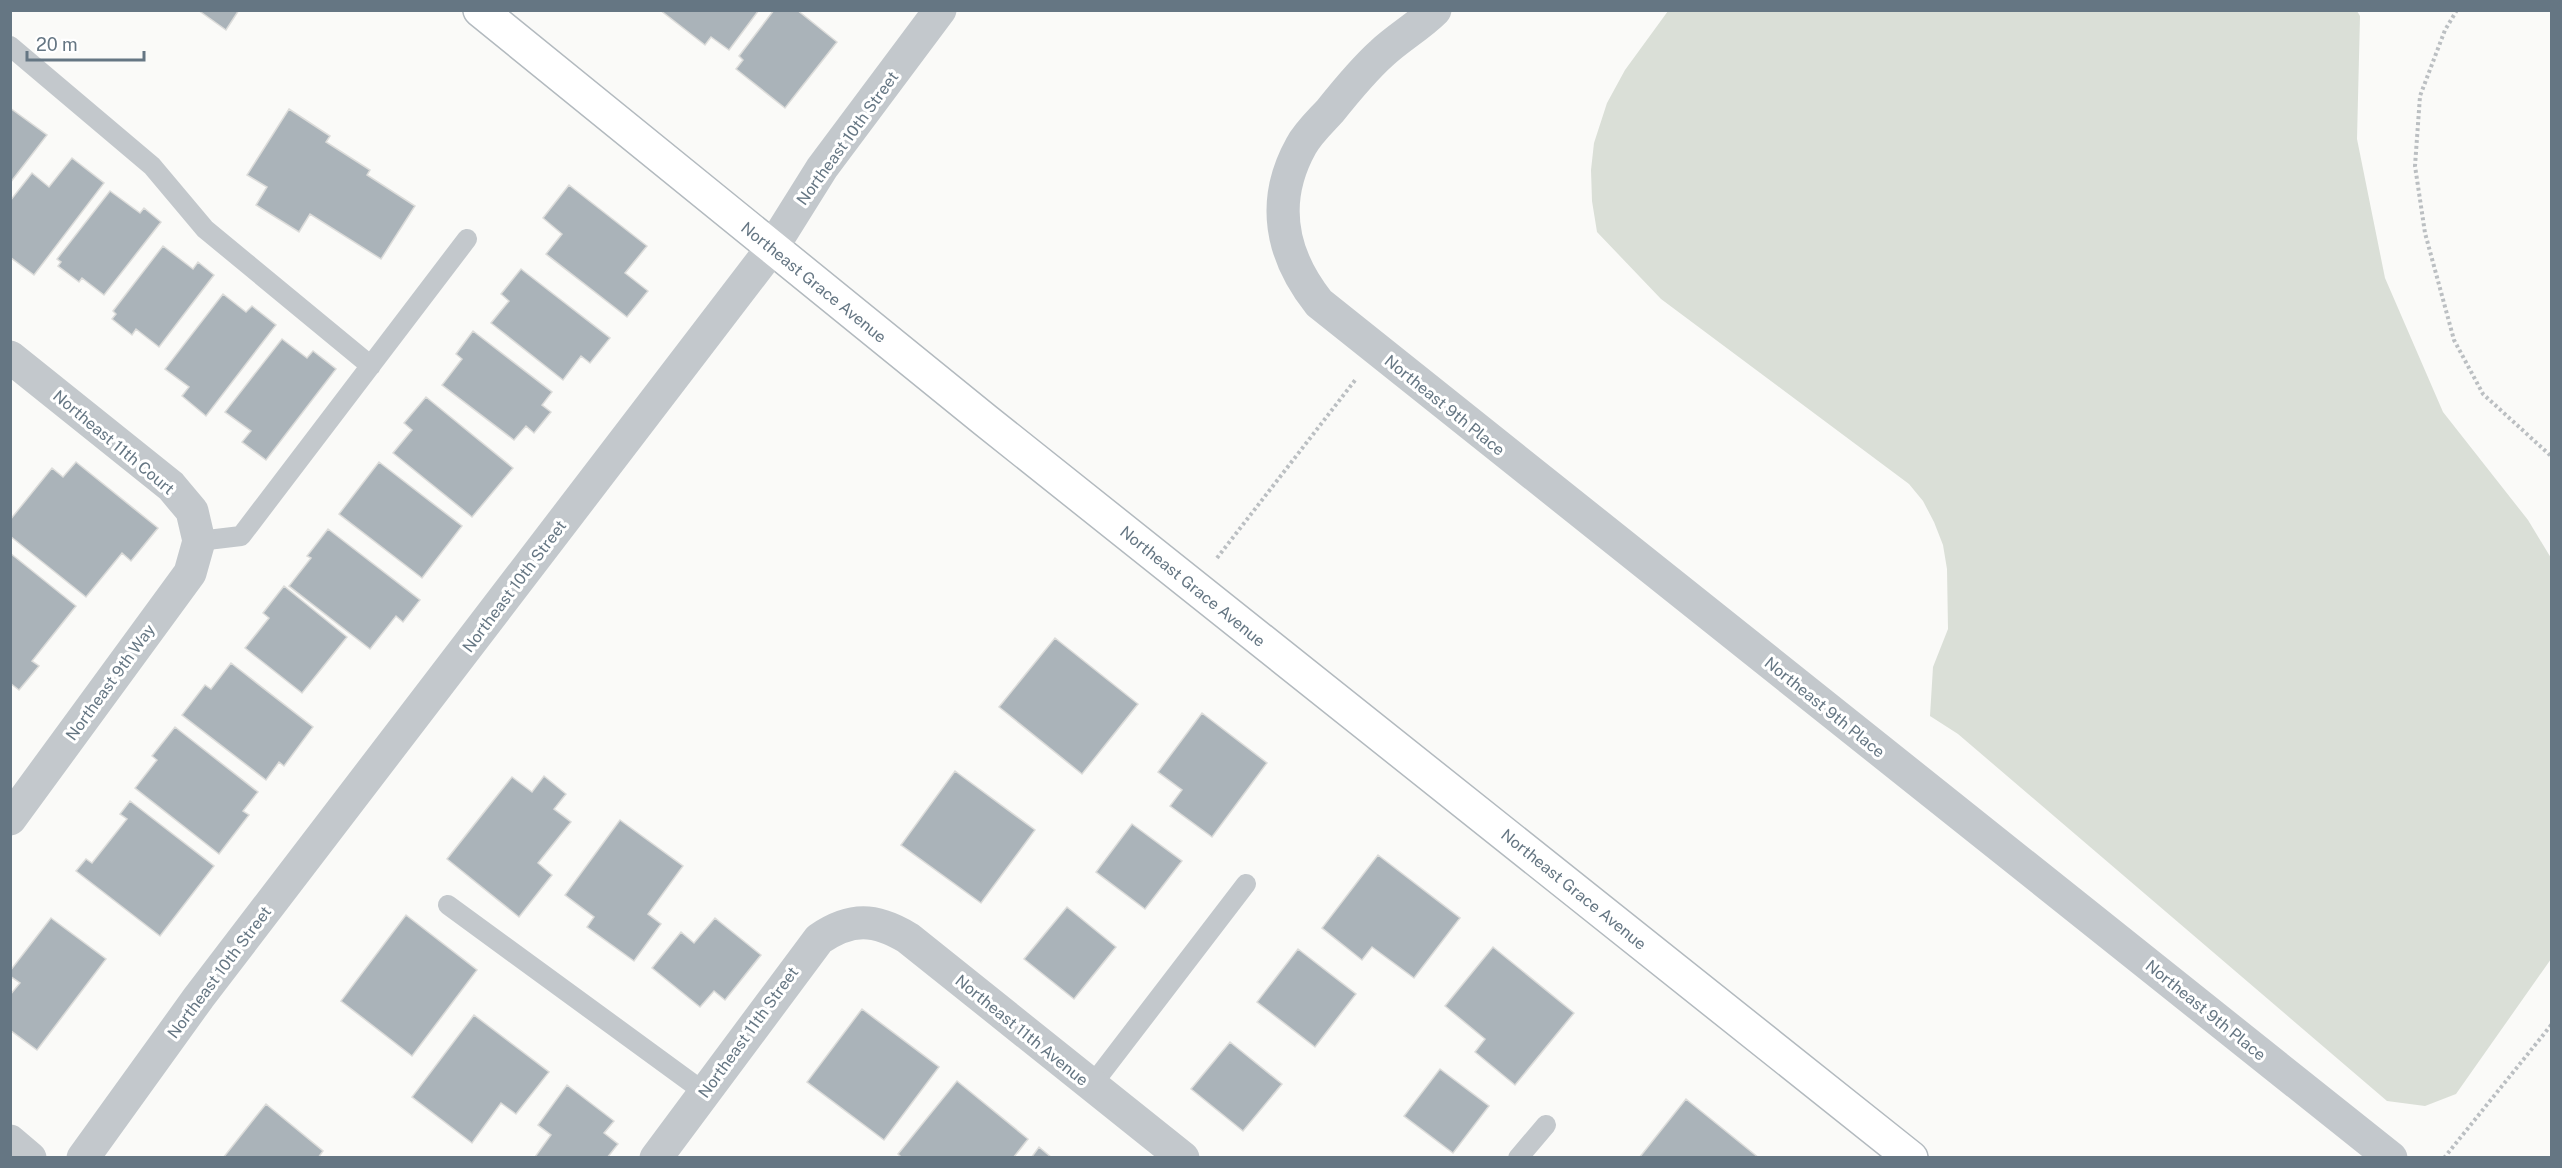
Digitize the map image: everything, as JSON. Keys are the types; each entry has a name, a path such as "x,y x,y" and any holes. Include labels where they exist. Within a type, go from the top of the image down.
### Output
{"main road":[{"name":"Northeast Grace Avenue","path":"480,10 1194,587 1911,1158"}],"street":[{"name":"Northeast 10th Street","path":"83,1158 199,997 772,248 822,168 940,10"},
{"name":"Northeast 9th Place","path":"1436,10 1382,53 1341,96 1302,144 1289,170 1284,192 1283,214 1286,236 1292,261 1304,283 1319,303 2391,1158"},
{"name":"Northeast 11th Court","path":"10,357 171,486 192,512 199,541"},
{"name":"Northeast 9th Way","path":"10,819 190,573 199,541"},
{"name":"Northeast 11th Avenue","path":"853,923 872,922 891,928 908,938 1183,1158"},
{"name":"Northeast 11th Street","path":"656,1158 806,953 819,939 835,928 853,923"},
{"path":"10,1141 30,1158"}],"lane":[{"path":"10,46 152,166 205,229 371,366"},
{"path":"199,541 241,536 467,239"},
{"path":"1092,1085 1246,884"},
{"path":"448,905 704,1092"},
{"path":"1518,1158 1546,1125"}],"path":[{"path":"2457,10 2445,30 2420,96 2415,166 2425,233 2454,340 2483,394 2552,457"},
{"path":"1194,587 1378,351"},
{"path":"2444,1158 2552,1024"}],"shaded area":[{"path":"1668,11 2357,11 2360,16 2357,139 2385,278 2443,412 2528,520 2551,558 2551,959 2456,1094 2425,1106 2387,1101 1958,734 1930,716 1933,667 1948,629 1947,569 1943,545 1923,501 1909,484 1661,299 1597,232 1592,201 1591,170 1594,143 1607,103 1625,70"}],"building":[{"path":"198,10 239,10 226,30"},
{"path":"660,10 759,10 729,50 711,37 705,45"},
{"path":"774,10 797,10 837,42 785,108 736,69 743,60 739,56"},
{"path":"10,108 47,135 10,183"},
{"path":"289,109 330,136 326,142 370,170 367,175 415,206 381,259 310,214 299,232 256,205 267,187 247,175"},
{"path":"72,158 104,183 34,275 10,257 10,201 32,173 49,187"},
{"path":"569,185 647,246 625,273 648,291 627,317 546,254 562,234 543,218"},
{"path":"110,191 140,213 144,208 161,222 104,295 82,278 79,282 58,266 61,262 57,259"},
{"path":"163,246 193,269 198,262 214,275 159,347 136,329 132,335 112,319 116,314 113,311"},
{"path":"521,269 610,338 590,363 581,356 563,380 491,323 509,301 501,294"},
{"path":"223,294 246,312 252,306 276,325 206,416 182,396 189,387 165,369"},
{"path":"473,331 552,392 542,405 551,412 534,433 526,426 514,440 442,385 462,359 456,354"},
{"path":"282,339 307,358 313,351 336,369 266,460 242,442 251,431 225,412"},
{"path":"426,397 513,468 472,517 393,453 412,430 404,423"},
{"path":"76,462 158,528 131,561 122,553 86,597 10,536 10,520 52,468 63,477"},
{"path":"379,462 462,526 422,578 339,514"},
{"path":"328,529 420,600 403,622 396,616 370,649 289,586 311,558 307,556"},
{"path":"10,553 76,606 32,661 39,666 19,690 10,683"},
{"path":"284,586 347,637 302,693 245,648 269,618 263,613"},
{"path":"1055,638 1138,704 1082,774 999,707"},
{"path":"231,663 313,727 284,766 279,762 266,780 182,715 205,685 211,689"},
{"path":"1202,713 1267,763 1212,837 1170,806 1182,790 1158,772"},
{"path":"175,727 258,792 243,811 249,815 219,854 135,788 157,760 152,756"},
{"path":"955,771 1035,830 981,903 901,845"},
{"path":"544,776 566,794 554,809 571,822 538,863 552,875 519,917 447,859 512,777 532,792"},
{"path":"130,801 214,866 160,936 76,871 86,859 92,863 127,819 120,814"},
{"path":"620,820 683,866 648,914 661,924 634,961 587,927 594,917 565,895"},
{"path":"1132,824 1182,861 1145,909 1096,872"},
{"path":"1378,855 1460,918 1414,978 1372,947 1362,960 1322,928"},
{"path":"1067,907 1116,947 1074,999 1024,959"},
{"path":"406,915 477,970 412,1056 341,1001"},
{"path":"51,918 106,959 37,1050 10,1030 10,995 20,983 10,976 10,971"},
{"path":"715,918 761,955 725,1000 714,991 700,1007 652,968 681,932 694,943"},
{"path":"1493,947 1574,1013 1515,1085 1475,1052 1485,1039 1445,1006"},
{"path":"1298,949 1356,994 1315,1047 1257,1002"},
{"path":"862,1009 939,1067 884,1140 807,1082"},
{"path":"474,1015 549,1072 516,1114 501,1103 472,1143 412,1097"},
{"path":"1230,1042 1282,1084 1243,1131 1191,1089"},
{"path":"1440,1069 1489,1106 1453,1153 1404,1116"},
{"path":"957,1081 1028,1139 1013,1158 902,1158 898,1154"},
{"path":"567,1085 614,1121 604,1133 618,1144 607,1158 535,1157 551,1135 538,1125"},
{"path":"1686,1099 1759,1158 1639,1158"},
{"path":"266,1104 323,1151 318,1158 223,1158"},
{"path":"1039,1147 1052,1158 1031,1158"}]}
